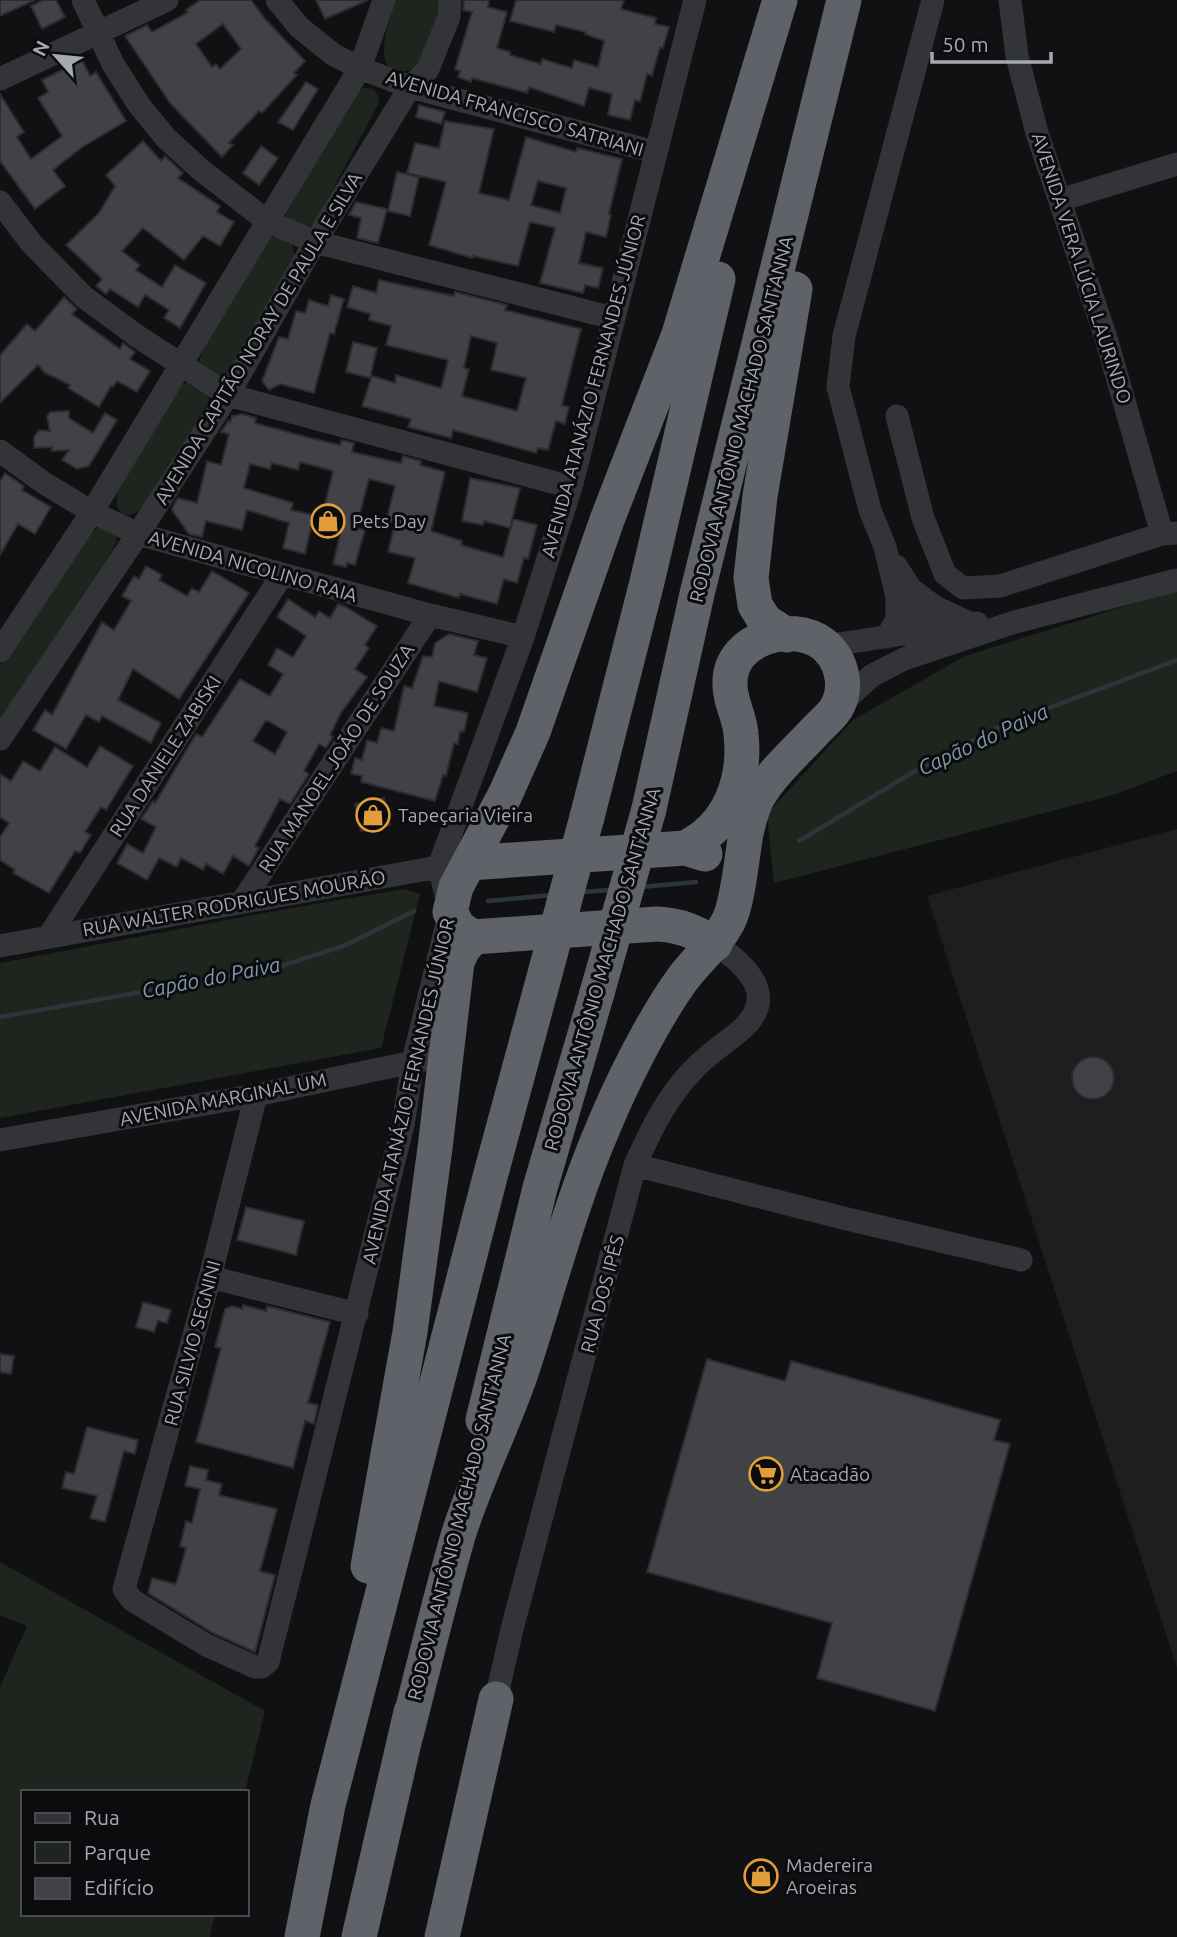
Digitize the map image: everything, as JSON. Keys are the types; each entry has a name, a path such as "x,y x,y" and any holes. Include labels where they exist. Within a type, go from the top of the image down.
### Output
{"highway":[{"path":"328,1805 647,582 782,0"},
{"path":"715,944 676,925 657,924 474,937 459,928 450,912 456,887 454,864 505,795 533,732 607,520 679,334 782,0"},
{"path":"787,635 765,621 755,605 751,578 760,496 813,180 847,0"},
{"name":"RODOVIA ANTÔNIO MACHADO SANT'ANNA","path":"359,1937 540,1188 649,809 698,594 847,0"},
{"path":"406,1735 459,1534 519,1377 583,1175 608,1116 660,1015 683,978 715,944 731,918 748,825 757,799 779,769 837,708 844,689 842,676 836,660 825,646 812,638 787,635 761,638 747,646 737,658 729,685 741,735 738,788 722,818 698,842 685,848"},
{"path":"454,864 685,848 719,860 738,880"},
{"path":"302,1937 328,1805 410,1332 435,1148 429,1058 457,962 463,949 474,937"},
{"path":"442,1937 496,1699"}],"street":[{"path":"83,0 113,64 139,105 166,138 201,170 267,221 315,243 613,318"},
{"path":"0,79 167,0"},
{"name":"AVENIDA FRANCISCO SATRIANI","path":"277,0 299,27 334,55 360,68 410,87 655,152"},
{"path":"0,650 92,512 360,68 384,0"},
{"name":"AVENIDA CAPITÃO NORAY DE PAULA E SILVA","path":"0,739 228,395 315,243 410,87 429,69 449,17 450,0"},
{"name":"AVENIDA ATANÁZIO FERNANDES JÚNIOR","path":"454,864 571,487 695,0"},
{"path":"887,637 897,619 897,597 885,547 870,510 838,387 844,336 933,0"},
{"name":"AVENIDA VERA LÚCIA LAURINDO","path":"1010,0 1017,55 1037,133 1170,534"},
{"path":"1060,201 1177,164"},
{"path":"0,202 32,244 84,297 228,395 571,487"},
{"path":"897,416 927,529 945,574 963,588 1000,586 1170,534"},
{"name":"AVENIDA NICOLINO RAIA","path":"0,451 44,483 92,512 138,534 430,615 523,637"},
{"path":"885,547 911,589 923,630 904,659"},
{"name":"RUA DANIELE ZABISKI","path":"49,936 282,575"},
{"path":"837,708 871,676 904,659 1016,622 1177,580"},
{"path":"911,589 935,607 969,624"},
{"name":"RUA MANOEL JOÃO DE SOUZA","path":"242,902 430,615"},
{"path":"825,646 969,624 1016,622"},
{"name":"RUA WALTER RODRIGUES MOURÃO","path":"0,946 454,864"},
{"name":"AVENIDA ATANÁZIO FERNANDES JÚNIOR","path":"268,1662 403,1125 429,1058 450,912"},
{"name":"RUA DOS IPÊS","path":"496,1699 512,1629 635,1165 653,1125 678,1088 719,1045 737,1034 753,1017 759,1002 757,984 748,969 737,958 715,944"},
{"name":"AVENIDA MARGINAL UM","path":"0,1140 256,1095 429,1058"},
{"name":"RUA SILVIO SEGNINI","path":"256,1095 210,1278 124,1589 132,1600 206,1645 255,1667 262,1667 268,1662"},
{"path":"635,1165 1021,1260"},
{"path":"210,1278 357,1314"}],"shaded area":[{"path":"1177,829 1177,1668 927,896"}],"green space":[{"path":"395,0 441,0 422,58 405,71 395,71 388,66 384,52 385,37"},
{"path":"359,89 373,89 378,95 379,103 320,213 312,225 303,228 286,218 287,211"},
{"path":"278,236 292,244 295,257 226,376 210,373 199,362 203,350 271,237"},
{"path":"189,381 209,395 208,403 146,507 130,515 123,514 117,508 117,491 180,386"},
{"path":"100,526 116,534 117,540 110,554 0,721 0,666 81,545 91,532"},
{"path":"1177,590 1177,771 1113,795 774,883 767,814 853,720 965,656"},
{"path":"404,889 420,894 381,1048 0,1118 0,963"},
{"path":"0,1562 265,1711 245,1790 21,1790 21,1916 215,1916 210,1937 0,1937 0,1687 27,1626 0,1615"}],"building":[{"path":"0,0 35,0 0,16"},
{"path":"43,0 56,0 65,17 42,29 31,6"},
{"path":"200,0 251,0 305,61 294,73 297,75 262,113 259,111 229,143 233,145 222,157 170,103 125,36 147,25 152,32 188,12 186,10","holes":["223,24 241,49 220,69 216,64 212,67 196,44"]},
{"path":"316,0 368,0 325,19"},
{"path":"464,0 489,0 488,7 507,12 497,48 510,52 510,55 541,64 542,59 572,68 574,60 598,67 604,41 585,32 556,25 554,32 510,21 516,0 624,0 621,9 656,18 655,24 669,27 652,76 647,74 640,102 635,100 630,120 608,115 612,94 589,88 584,106 529,87 527,93 472,78 471,82 458,77 460,71 455,69 472,12 463,10"},
{"path":"82,60 90,76 96,72 126,121 81,148 53,170 65,186 35,209 0,161 0,94 24,132 17,137 31,159 62,136 38,98 48,92 42,80"},
{"path":"306,82 318,89 293,130 278,122"},
{"path":"419,105 445,112 441,124 416,117"},
{"path":"445,121 494,129 479,193 509,200 526,137 576,152 577,148 622,159 606,237 586,232 579,263 603,268 598,288 585,285 583,293 540,283 555,228 530,222 518,266 473,256 472,258 429,245 446,182 407,173 415,143 439,148","holes":["538,181 566,188 560,213 531,205"]},
{"path":"143,141 161,161 165,156 183,173 178,178 220,206 217,212 234,222 220,246 203,236 184,260 143,228 122,251 140,265 136,270 162,287 175,265 206,283 180,328 164,318 169,310 145,295 138,307 110,289 106,294 96,286 102,279 66,245 99,213 115,186 106,175"},
{"path":"261,146 278,158 259,185 243,173"},
{"path":"397,172 419,177 410,216 388,211"},
{"path":"356,202 387,209 378,243 357,238 361,218 349,215"},
{"path":"379,280 454,296 455,292 507,305 505,310 581,329 562,405 569,407 565,424 556,421 548,450 538,448 536,453 453,430 451,438 408,427 411,419 362,406 372,376 395,383 396,375 441,388 448,360 386,345 391,326 369,320 370,314 347,307 353,286 376,293","holes":["471,336 497,343 491,370 526,378 517,411 462,396 469,369 464,368"]},
{"path":"331,295 344,299 334,334 330,333 314,393 280,384 269,390 262,381 279,337 288,339 296,311 305,313 309,300 328,306"},
{"path":"64,297 77,309 72,314 120,349 123,343 135,352 130,359 150,371 137,392 117,381 99,407 68,388 70,385 45,373 38,365 0,403 0,355 27,324 35,331"},
{"path":"353,342 377,348 370,378 346,372"},
{"path":"69,411 69,418 93,433 105,413 117,420 89,466 77,469 62,460 69,450 34,448 34,437 39,430 50,431 47,417 50,412"},
{"path":"242,414 256,418 255,423 310,438 340,445 342,440 354,443 352,452 401,463 403,456 421,461 420,465 445,472 431,531 462,541 461,545 503,557 513,519 537,525 528,559 524,558 517,583 504,579 497,604 460,594 459,598 408,583 415,558 388,552 395,523 386,521 395,486 369,479 356,528 365,530 355,565 347,563 346,567 333,564 341,531 315,524 320,508 324,509 333,471 300,462 298,470 272,463 270,469 250,464 244,488 293,503 291,510 314,515 305,554 283,548 289,523 247,510 242,530 206,521 202,537 189,534 172,510 174,504 178,498 197,503 207,461 221,465 229,434 221,432 232,416"},
{"path":"5,473 24,486 22,490 51,507 35,534 18,524 0,555 0,481"},
{"path":"470,478 520,488 510,528 484,521 483,525 462,521"},
{"path":"146,566 162,575 159,580 187,596 192,588 199,592 212,571 249,593 179,699 133,669 118,700 161,723 151,743 102,716 99,722 86,715 66,749 33,730 45,710 52,715 102,622 114,630 131,601 122,596 134,576 139,579"},
{"path":"288,599 315,617 319,611 330,618 338,604 377,626 365,645 369,648 355,669 367,677 341,713 330,735 333,737 326,748 319,744 304,771 309,774 290,804 280,799 255,846 259,848 249,866 233,856 223,874 206,864 203,870 181,858 177,867 159,858 147,880 117,863 127,844 143,853 156,827 141,819 153,801 155,803 196,734 202,737 240,679 270,696 283,674 268,665 277,648 293,657 306,636 277,617","holes":["266,720 287,732 275,754 253,741"]},
{"path":"449,634 478,641 474,655 487,658 477,692 439,681 434,706 468,713 464,732 460,731 458,744 454,743 446,776 443,775 435,801 361,782 362,776 351,774 355,758 362,760 367,740 377,743 381,728 394,731 404,686 412,688 423,656 432,657 435,643"},
{"path":"100,746 133,766 106,810 101,807 85,832 91,835 80,853 75,851 49,893 13,873 15,870 0,860 0,837 9,823 0,817 0,774 11,781 23,761 40,771 55,747 87,767"},
{"name":"Tapeçaria Vieira","path":"384,798 390,825 361,831 355,804"},
{"path":"1093,1057 1108,1063 1114,1078 1108,1093 1093,1099 1078,1093 1072,1078 1078,1063"},
{"path":"246,1207 304,1221 296,1255 237,1240"},
{"path":"143,1302 171,1310 167,1323 158,1321 154,1332 136,1327"},
{"path":"243,1305 266,1311 267,1306 330,1322 308,1403 318,1405 314,1424 305,1421 293,1468 196,1442 221,1348 215,1347 225,1309 232,1306 242,1309"},
{"path":"0,1354 14,1356 11,1374 0,1372"},
{"path":"707,1359 785,1381 791,1361 1000,1420 994,1440 1010,1444 935,1711 817,1678 832,1623 647,1572"},
{"path":"87,1427 138,1440 135,1454 124,1451 105,1522 90,1518 97,1496 62,1488 66,1472 74,1474"},
{"path":"190,1466 208,1470 206,1480 222,1484 219,1495 277,1509 260,1571 275,1575 255,1652 213,1633 148,1593 152,1578 176,1584 186,1548 180,1546 186,1521 192,1523 200,1489 185,1486"}],"waterway":[{"name":"Capão do Paiva","path":"799,841 915,771 1003,725 1177,660"},
{"path":"641,887 696,882"},
{"path":"582,892 611,890"},
{"path":"488,901 552,895"},
{"name":"Capão do Paiva","path":"0,1017 272,969 346,945 414,911"}],"place":[{"name":"Pets Day","path":"328,521"},
{"name":"Tapeçaria Vieira","path":"373,815"},
{"name":"Atacadão","path":"766,1474"},
{"name":"Madereira Aroeiras","path":"761,1876"}]}
